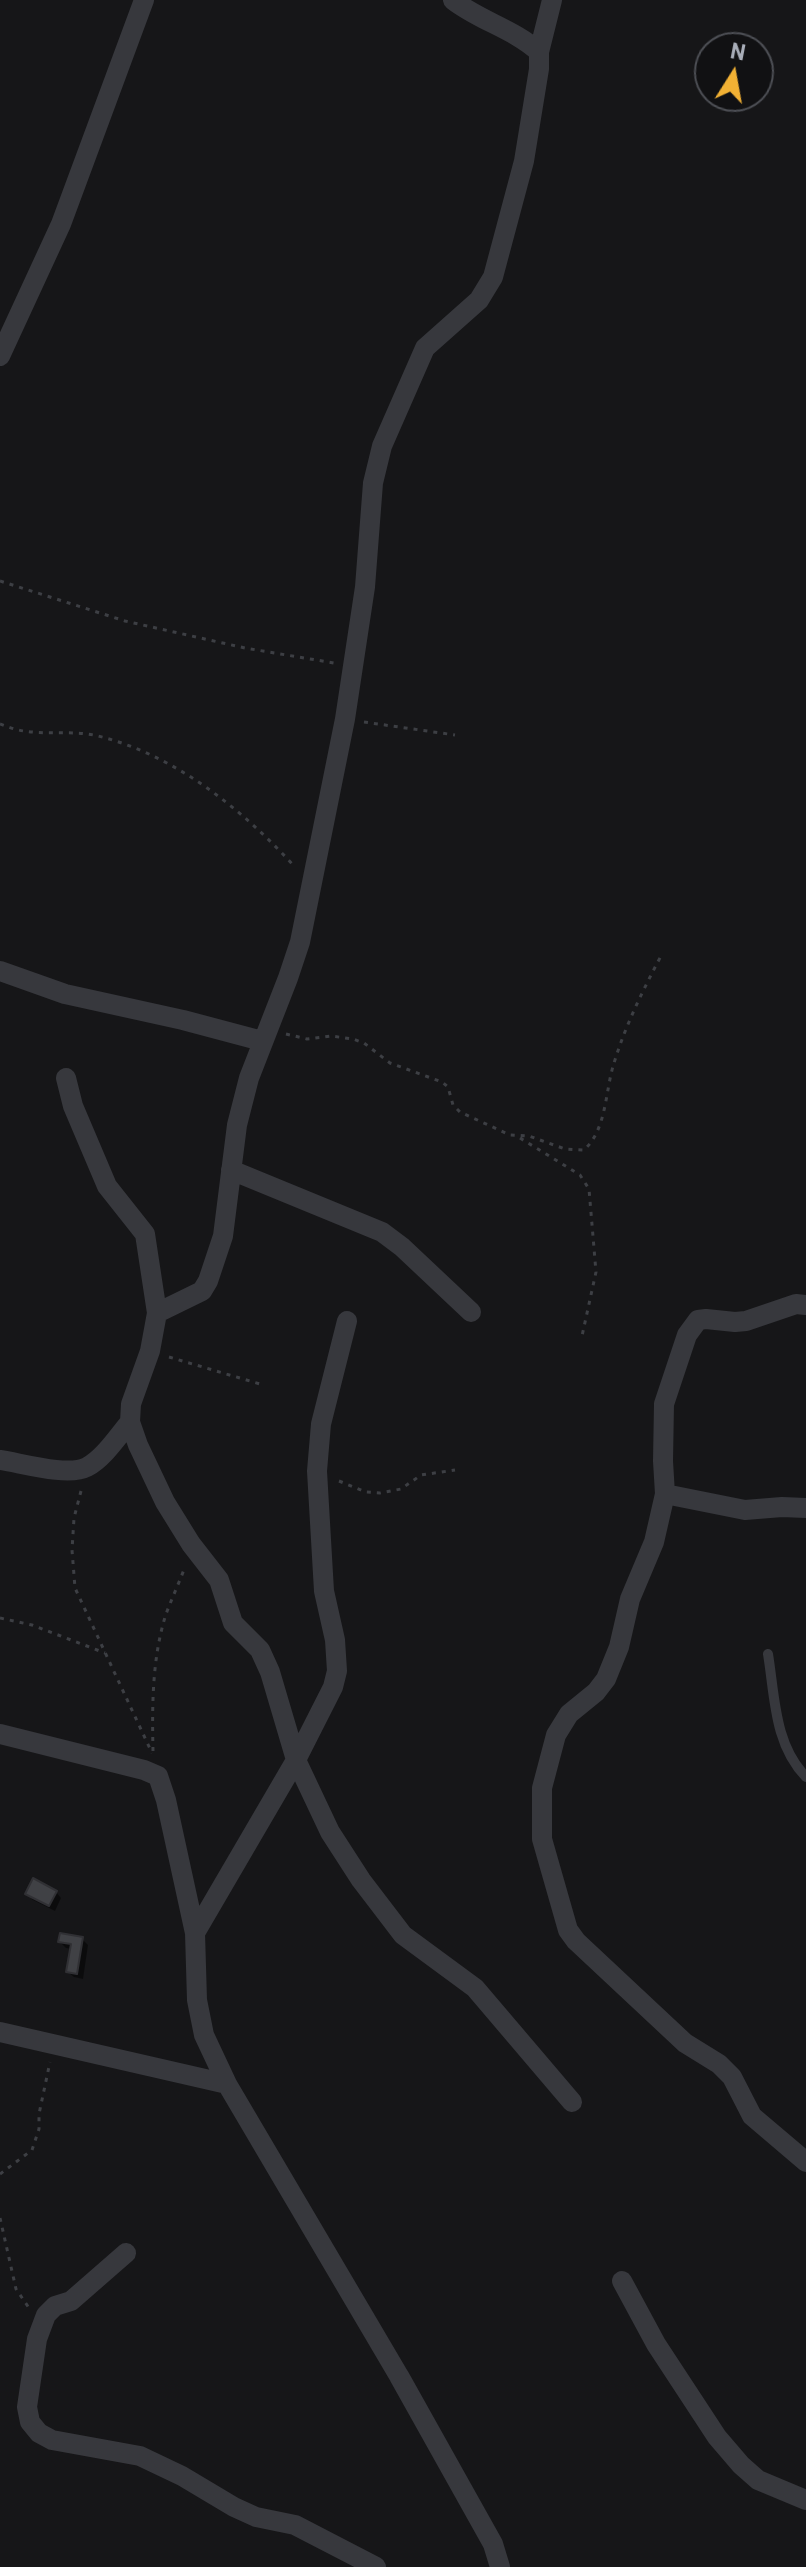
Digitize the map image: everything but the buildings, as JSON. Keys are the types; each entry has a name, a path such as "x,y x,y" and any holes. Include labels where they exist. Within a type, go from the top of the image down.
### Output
{"street":[{"path":"0,356 61,224 144,0"},
{"path":"453,0 478,17 525,39 539,52"},
{"path":"157,1313 202,1291 223,1236 237,1125 249,1078 300,942 345,719 365,587 373,483 382,446 425,348 479,300 493,277 524,161 539,52 552,0"},
{"path":"0,971 65,994 265,1035"},
{"path":"66,1078 73,1106 107,1186 145,1234 157,1313 150,1351 131,1404 130,1422 165,1502 191,1544 219,1580 233,1623 260,1650 270,1672 296,1760 330,1832 361,1880 403,1935 475,1988 572,2102"},
{"path":"231,1170 382,1232 471,1312"},
{"path":"806,1305 796,1304 746,1321 698,1320 687,1335 664,1404 665,1494 654,1542 630,1599 619,1647 606,1679 596,1692 569,1714 556,1735 542,1788 542,1839 568,1930 685,2043 719,2064 732,2077 752,2116 806,2162"},
{"path":"195,1933 296,1760 333,1687 337,1671 335,1640 324,1591 317,1471 321,1424 347,1321"},
{"path":"0,1460 64,1471 86,1468 130,1422"},
{"path":"665,1494 745,1510 806,1508"},
{"path":"0,1734 153,1763 166,1800 195,1933 197,2000 204,2035 227,2084 399,2376 493,2544 500,2567"},
{"path":"0,2032 227,2084"},
{"path":"126,2253 71,2301 50,2309 37,2339 27,2407 30,2422 39,2433 52,2440 140,2456 245,2512 295,2525 376,2567"},
{"path":"622,2281 656,2344 717,2437 758,2480 806,2500"}],"lane":[{"path":"768,1654 782,1741 795,1765 806,1777"}],"path":[{"path":"0,581 125,621 245,648 351,666"},
{"path":"345,719 455,735"},
{"path":"0,724 24,731 95,735 170,763 224,801 278,848 311,885"},
{"path":"265,1035 307,1039 331,1036 364,1043 390,1063 442,1082 448,1087 455,1109 510,1135 529,1136 576,1151 584,1150 595,1136 613,1065 634,1006 662,954"},
{"path":"516,1136 580,1175 589,1189 596,1272 582,1336"},
{"path":"150,1351 260,1384"},
{"path":"86,1468 74,1518 72,1550 75,1588 153,1763"},
{"path":"317,1471 366,1492 380,1493 401,1489 421,1475 455,1470"},
{"path":"153,1763 152,1707 157,1655 166,1616 191,1544"},
{"path":"0,1618 32,1625 105,1653"},
{"path":"0,2174 32,2150 39,2129 48,2067 62,2046"},
{"path":"0,2218 16,2289 24,2303 43,2322"}]}
